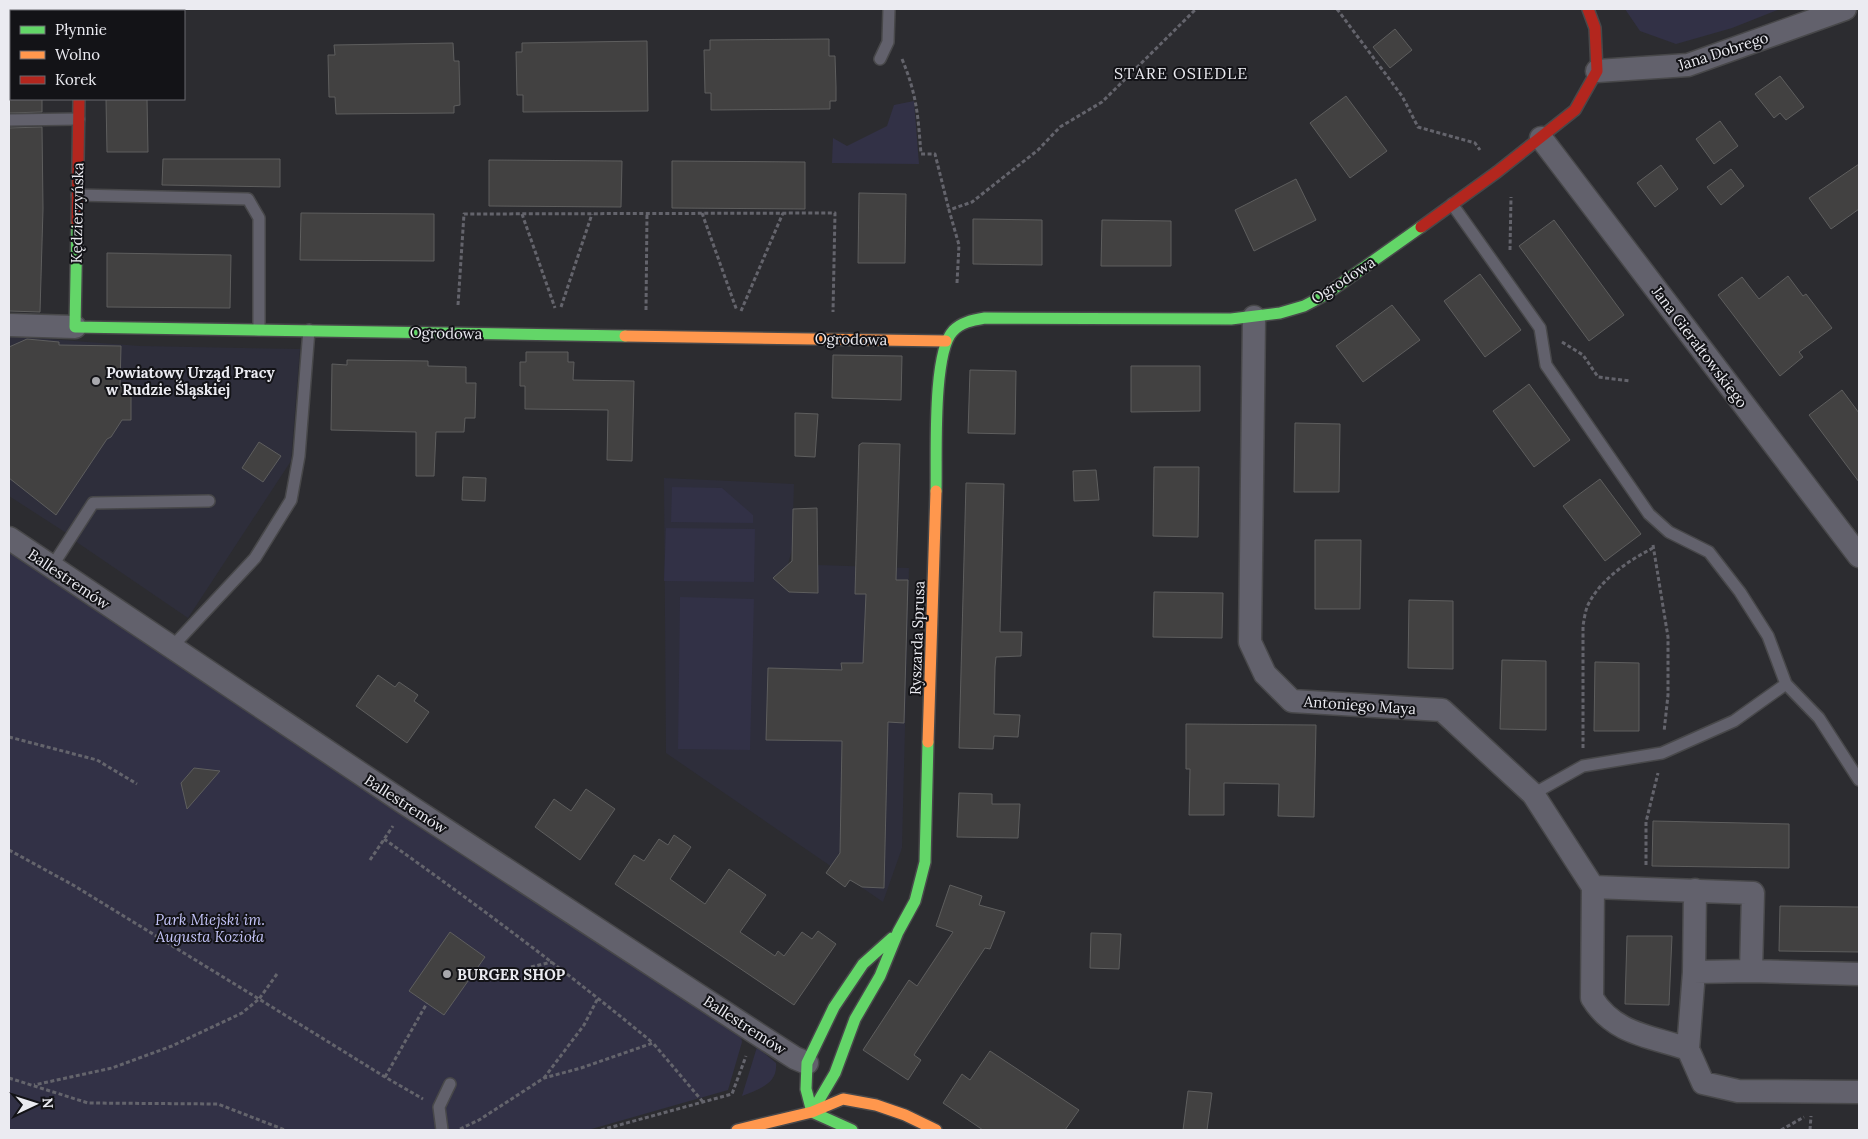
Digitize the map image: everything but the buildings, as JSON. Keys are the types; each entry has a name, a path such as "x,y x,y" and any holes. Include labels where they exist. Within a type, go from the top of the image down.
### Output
{"street":[{"path":"1588,9 1596,28 1597,71"},
{"name":"Jana Dobrego","path":"1597,71 1688,65 1845,9"},
{"name":"Ogrodowa","path":"9,325 946,341 955,327 970,320 986,318 1231,319 1280,313 1304,306 1325,295 1497,172 1575,110 1597,71"},
{"name":"Kędzierzyńska","path":"75,327 79,100"},
{"name":"Jana Gierałtowskiego","path":"1541,138 1859,556"},
{"name":"Antoniego Maya","path":"1254,317 1250,642 1265,674 1292,701 1442,710 1533,794 1593,888"},
{"name":"Ryszarda Sprusa","path":"812,1112 835,1073 854,1019 880,976 898,932 915,901 925,862 940,376 946,341"},
{"name":"Ballestremów","path":"9,538 171,648 703,998 795,1058 808,1063"},
{"path":"1688,1049 1617,1026 1602,1013 1592,998 1593,888 1645,888 1753,893 1751,971"},
{"path":"1695,890 1694,972 1688,1049 1703,1083 1738,1092 1859,1092"},
{"name":"Ryszarda Sprusa","path":"812,1112 806,1089 808,1063 834,1006 864,964 898,932"},
{"path":"1694,972 1751,971 1859,974"},
{"path":"737,1130 812,1112 843,1100 906,1115 936,1130"},
{"path":"812,1112 852,1130"}],"lane":[{"path":"880,58 888,42 889,9"},
{"path":"9,120 79,119"},
{"path":"77,195 248,199 259,218 259,330"},
{"path":"1451,204 1540,328 1546,365 1649,514 1669,532 1709,552 1740,592 1768,636 1786,684 1819,718 1859,780"},
{"path":"171,648 254,558 291,500 299,456 309,330"},
{"path":"51,568 92,503 209,501"},
{"path":"1533,794 1583,766 1662,752 1734,721 1786,684"},
{"path":"442,1130 439,1107 450,1084"}],"path":[{"path":"949,210 972,202 1038,150 1060,127 1102,102 1196,9"},
{"path":"1337,9 1402,96 1418,126 1475,143 1511,192 1510,286"},
{"path":"900,54 914,88 921,154 935,154 958,245 957,283"},
{"path":"646,316 647,213"},
{"path":"702,213 739,315 783,213"},
{"path":"457,313 464,214 835,213 833,317"},
{"path":"522,214 558,315 592,214"},
{"path":"1540,328 1583,355 1598,377 1630,381"},
{"path":"1645,888 1646,822 1662,752 1668,696 1668,637 1649,514"},
{"path":"1583,766 1583,626 1587,607 1606,582 1633,559 1653,548"},
{"path":"9,737 97,760 137,784"},
{"path":"370,860 384,839 552,962 653,1043 703,1102"},
{"path":"9,850 73,885 385,1077 439,1107"},
{"path":"532,967 552,962"},
{"path":"34,1086 112,1068 172,1046 242,1013 259,998 277,974"},
{"path":"544,1078 584,1025 598,998"},
{"path":"385,1077 427,1003"},
{"path":"457,1130 479,1120 544,1078 581,1068 653,1043"},
{"path":"9,1078 88,1103 218,1104 285,1130"},
{"path":"601,1130 732,1094"},
{"path":"1781,1130 1811,1114"}],"shaded area":[{"path":"9,336 140,346 300,349 291,461 188,618 78,543 71,536 9,496"},
{"path":"664,478 794,484 792,550 788,564 909,568 902,848 883,902 666,753"}],"green space":[{"path":"1625,9 1780,9 1732,28 1676,44 1640,31"},
{"path":"914,101 919,164 832,163 833,138 847,146 887,126 894,105"},
{"path":"672,487 722,488 753,515 753,523 671,522"},
{"path":"666,528 755,529 754,582 664,581"},
{"name":"Park Miejski im. Augusta Kozioła","path":"9,544 402,816 741,1037 742,1042 728,1090 588,1130 9,1130"},
{"path":"680,597 754,599 750,750 678,749"},
{"path":"757,1047 776,1063 776,1070 771,1081 766,1085 742,1096"}],"traffic: fast":[{"path":"77,223 75,327 625,336"},
{"path":"936,491 937,407 942,361 946,343 953,331 960,325 985,318 1231,319 1280,313 1304,306 1325,295 1421,227"},
{"path":"812,1112 835,1073 855,1019 880,976 898,932 915,901 925,862 928,742"},
{"path":"812,1112 806,1089 807,1063 834,1007 863,964 892,938"},
{"path":"812,1112 852,1130"}],"traffic: slow":[{"path":"625,336 946,341"},
{"path":"928,742 936,491"},
{"path":"737,1130 812,1112 843,1099 876,1105 905,1115 936,1130"}],"traffic: jam":[{"path":"1421,227 1497,172 1575,110 1597,71 1595,28 1588,9"},
{"path":"77,223 79,100"}],"place":[{"name":"Powiatowy Urząd Pracy w Rudzie Śląskiej","path":"96,381"},
{"name":"BURGER SHOP","path":"447,974"}],"district":[{"name":"STARE OSIEDLE","path":"1181,73"}]}
